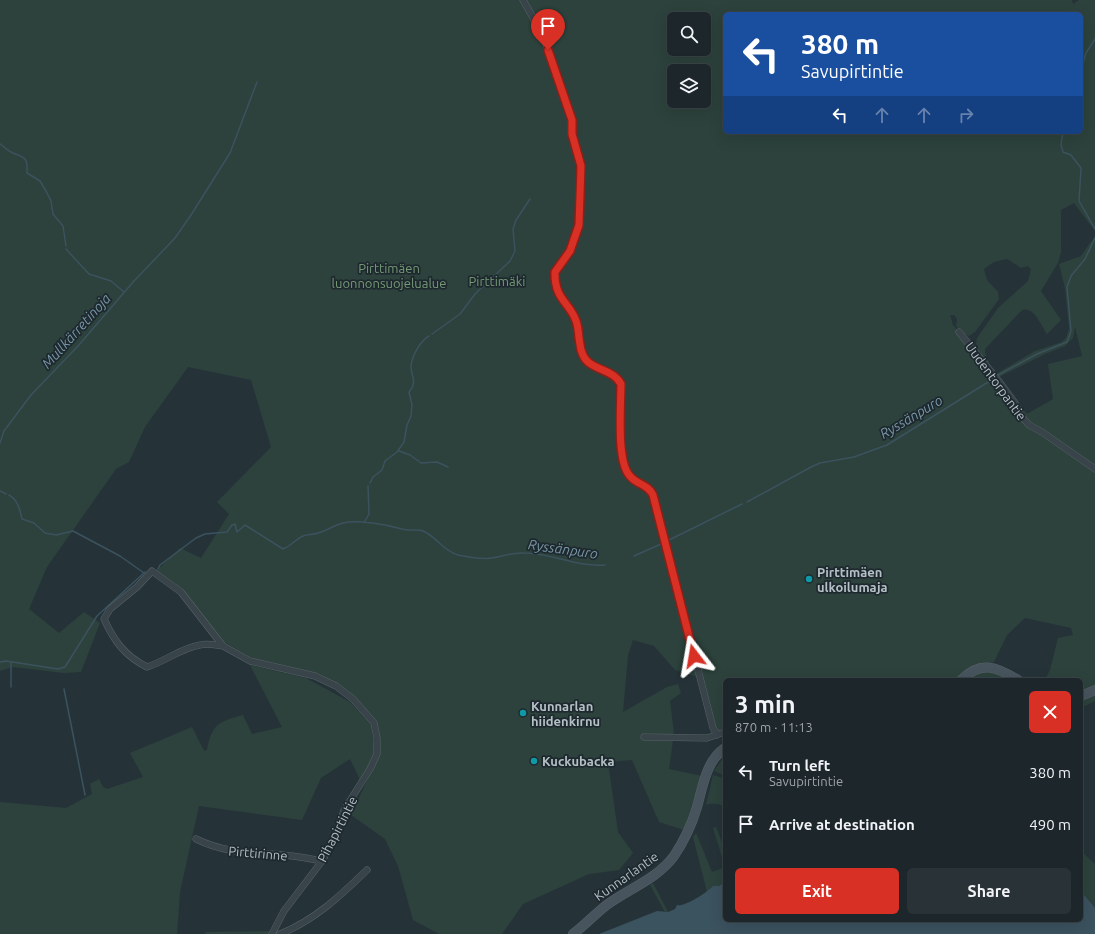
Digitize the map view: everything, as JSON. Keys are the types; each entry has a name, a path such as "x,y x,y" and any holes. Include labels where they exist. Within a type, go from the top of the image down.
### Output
{"main road":[{"path":"964,678 976,669 986,667 1005,672 1015,678"},
{"path":"1083,695 1095,690"},
{"name":"Kunnarlantie","path":"573,934 607,904 651,877 668,864 680,846 688,830 710,765 716,756 723,750"}],"street":[{"path":"523,0 543,35 572,120 572,134 581,166 579,225 570,251 555,272 558,294 576,319 584,357 589,362 612,374 621,384 622,456 624,467 630,476 650,489 653,495 713,728 717,735"},
{"name":"Uudentorpantie","path":"959,332 1001,384 1015,403 1021,416 1029,425 1095,469"},
{"name":"Pihapirtintie","path":"223,646 201,644 181,651 159,663 147,667 133,660 124,652 110,632 104,619 110,609 137,587 152,571 181,592 223,646 250,661 315,676 336,686 353,699 374,723 378,738 377,754 370,769 344,810 335,838 322,861 284,912 272,934"},
{"path":"644,738 707,738 723,733"},
{"name":"Pirttirinne","path":"196,839 212,847 232,851 293,856 322,861"},
{"path":"280,934 292,929 329,906 367,870"}],"green space":[{"name":"Pirttimäki","path":"0,0 1072,0 1073,4 1079,0 1095,0 1095,231 1074,203 1061,210 1061,252 1058,263 1041,291 1061,320 1047,334 1034,313 1022,310 985,349 989,362 987,363 976,345 977,338 998,308 1028,281 1031,269 1028,266 1021,268 1007,259 994,262 984,269 987,280 998,292 999,299 975,332 969,336 964,334 956,326 957,319 954,315 950,315 953,325 1027,414 1053,399 1048,364 1082,356 1075,327 1073,338 1065,346 1045,354 999,377 996,374 1035,351 1062,342 1066,338 1069,329 1065,288 1059,264 1081,256 1095,236 1095,686 1083,692 1083,678 1046,678 1050,670 1058,638 1073,635 1071,628 1025,618 1007,635 994,662 975,667 959,678 723,678 723,731 715,736 697,677 675,670 654,646 633,640 628,655 623,712 667,687 678,684 681,693 670,701 674,733 669,769 702,776 684,830 659,822 632,760 608,762 618,832 633,853 619,870 589,874 523,904 502,934 439,934 413,920 398,866 385,839 351,815 379,755 379,738 357,700 340,685 320,674 252,658 224,642 183,591 155,572 180,548 201,558 229,514 217,502 271,447 251,380 188,367 145,427 129,462 116,469 47,567 29,609 59,633 84,612 100,623 81,672 64,673 13,667 0,671"},
{"path":"250,665 306,678 350,702 371,725 375,753 360,780 350,759 321,778 302,820 199,806 180,892 177,934 0,934 0,802 66,808 92,794 90,784 99,779 103,787 107,789 143,777 130,753 192,727 204,751 207,750 214,729 222,722 234,717 243,715 252,734 282,727"},
{"path":"990,669 1010,678 966,678"},
{"path":"1095,692 1095,701 1083,707 1083,698"},
{"path":"723,758 723,775 714,771"},
{"path":"713,775 723,778 723,806 716,804 706,805"},
{"path":"716,827 723,845 723,860 713,828"},
{"path":"696,833 712,872 723,868 723,883 719,886 713,886 707,892 693,837"},
{"path":"1083,853 1095,864 1095,908 1083,893"},
{"path":"653,883 668,912 665,912 650,885"},
{"path":"271,931 270,934 205,934 206,932"}],"water":[{"path":"723,883 723,922 1083,922 1083,893 1095,908 1095,934 599,934 657,911 668,912 675,909 677,905 684,904 695,899 713,886 719,886"}],"waterway":[{"name":"Ryssänpuro","path":"1083,63 1086,53 1095,39"},
{"path":"0,443 4,431 31,395 78,346 134,281 175,238 230,153 257,82"},
{"name":"Ryssänpuro","path":"1063,134 1061,145 1063,152 1071,155 1081,168 1079,201 1095,229"},
{"name":"Mullkärretinoja","path":"0,144 9,151 24,158 27,163 27,173 40,181 51,201 53,214 63,226 66,246"},
{"path":"432,334 460,314 475,294 510,261 515,251 513,229 516,220 530,199"},
{"name":"Ryssänpuro","path":"998,375 1037,354 1067,342 1071,331 1067,287 1071,276 1085,259 1095,238"},
{"name":"Mullkärretinoja","path":"66,249 89,274 111,281 124,292"},
{"path":"370,483 373,477 382,470 385,461 397,452 404,442 407,425 411,416 412,405 409,392 414,382 411,366 415,353 420,345 429,336"},
{"name":"Ryssänpuro","path":"747,502 820,463 854,457 887,445 993,379"},
{"path":"399,451 410,455 421,463 437,462 448,467"},
{"path":"364,523 369,514 368,486"},
{"name":"Mullkärretinoja","path":"0,491 6,494"},
{"name":"Mullkärretinoja","path":"9,495 17,502 22,519 34,523 45,533 56,535 73,531 120,556 144,573"},
{"name":"Ryssänpuro","path":"669,540 742,504"},
{"name":"Ryssänpuro","path":"158,569 160,565 196,538 205,534 227,532 232,525 235,524 237,532 245,525 283,549 303,536 321,532 337,525 349,522 381,524 405,530 423,531 448,550 458,555 487,559 515,553 524,553 544,555 584,564 605,565"},
{"name":"Ryssänpuro","path":"634,556 661,544"},
{"name":"Ryssänpuro","path":"0,662 6,661 58,669 65,667 97,616 145,572"},
{"path":"11,663 11,687"},
{"path":"64,689 85,795"}],"place":[{"name":"Pirttimäen ulkoilumaja","path":"809,579"},
{"name":"Kunnarlan hiidenkirnu","path":"523,713"},
{"name":"Kuckubacka","path":"534,761"}],"route":[{"path":"548,50 559,86 572,120 572,134 581,166 579,225 577,235 570,251 555,272 558,294 576,319 584,357 589,362 612,374 621,384 620,401 622,456 624,467 630,476 637,482 644,484 650,489 653,495 694,656"}],"park label":[{"name":"Pirttimäen luonnonsuojelualue","path":"389,276"}]}
